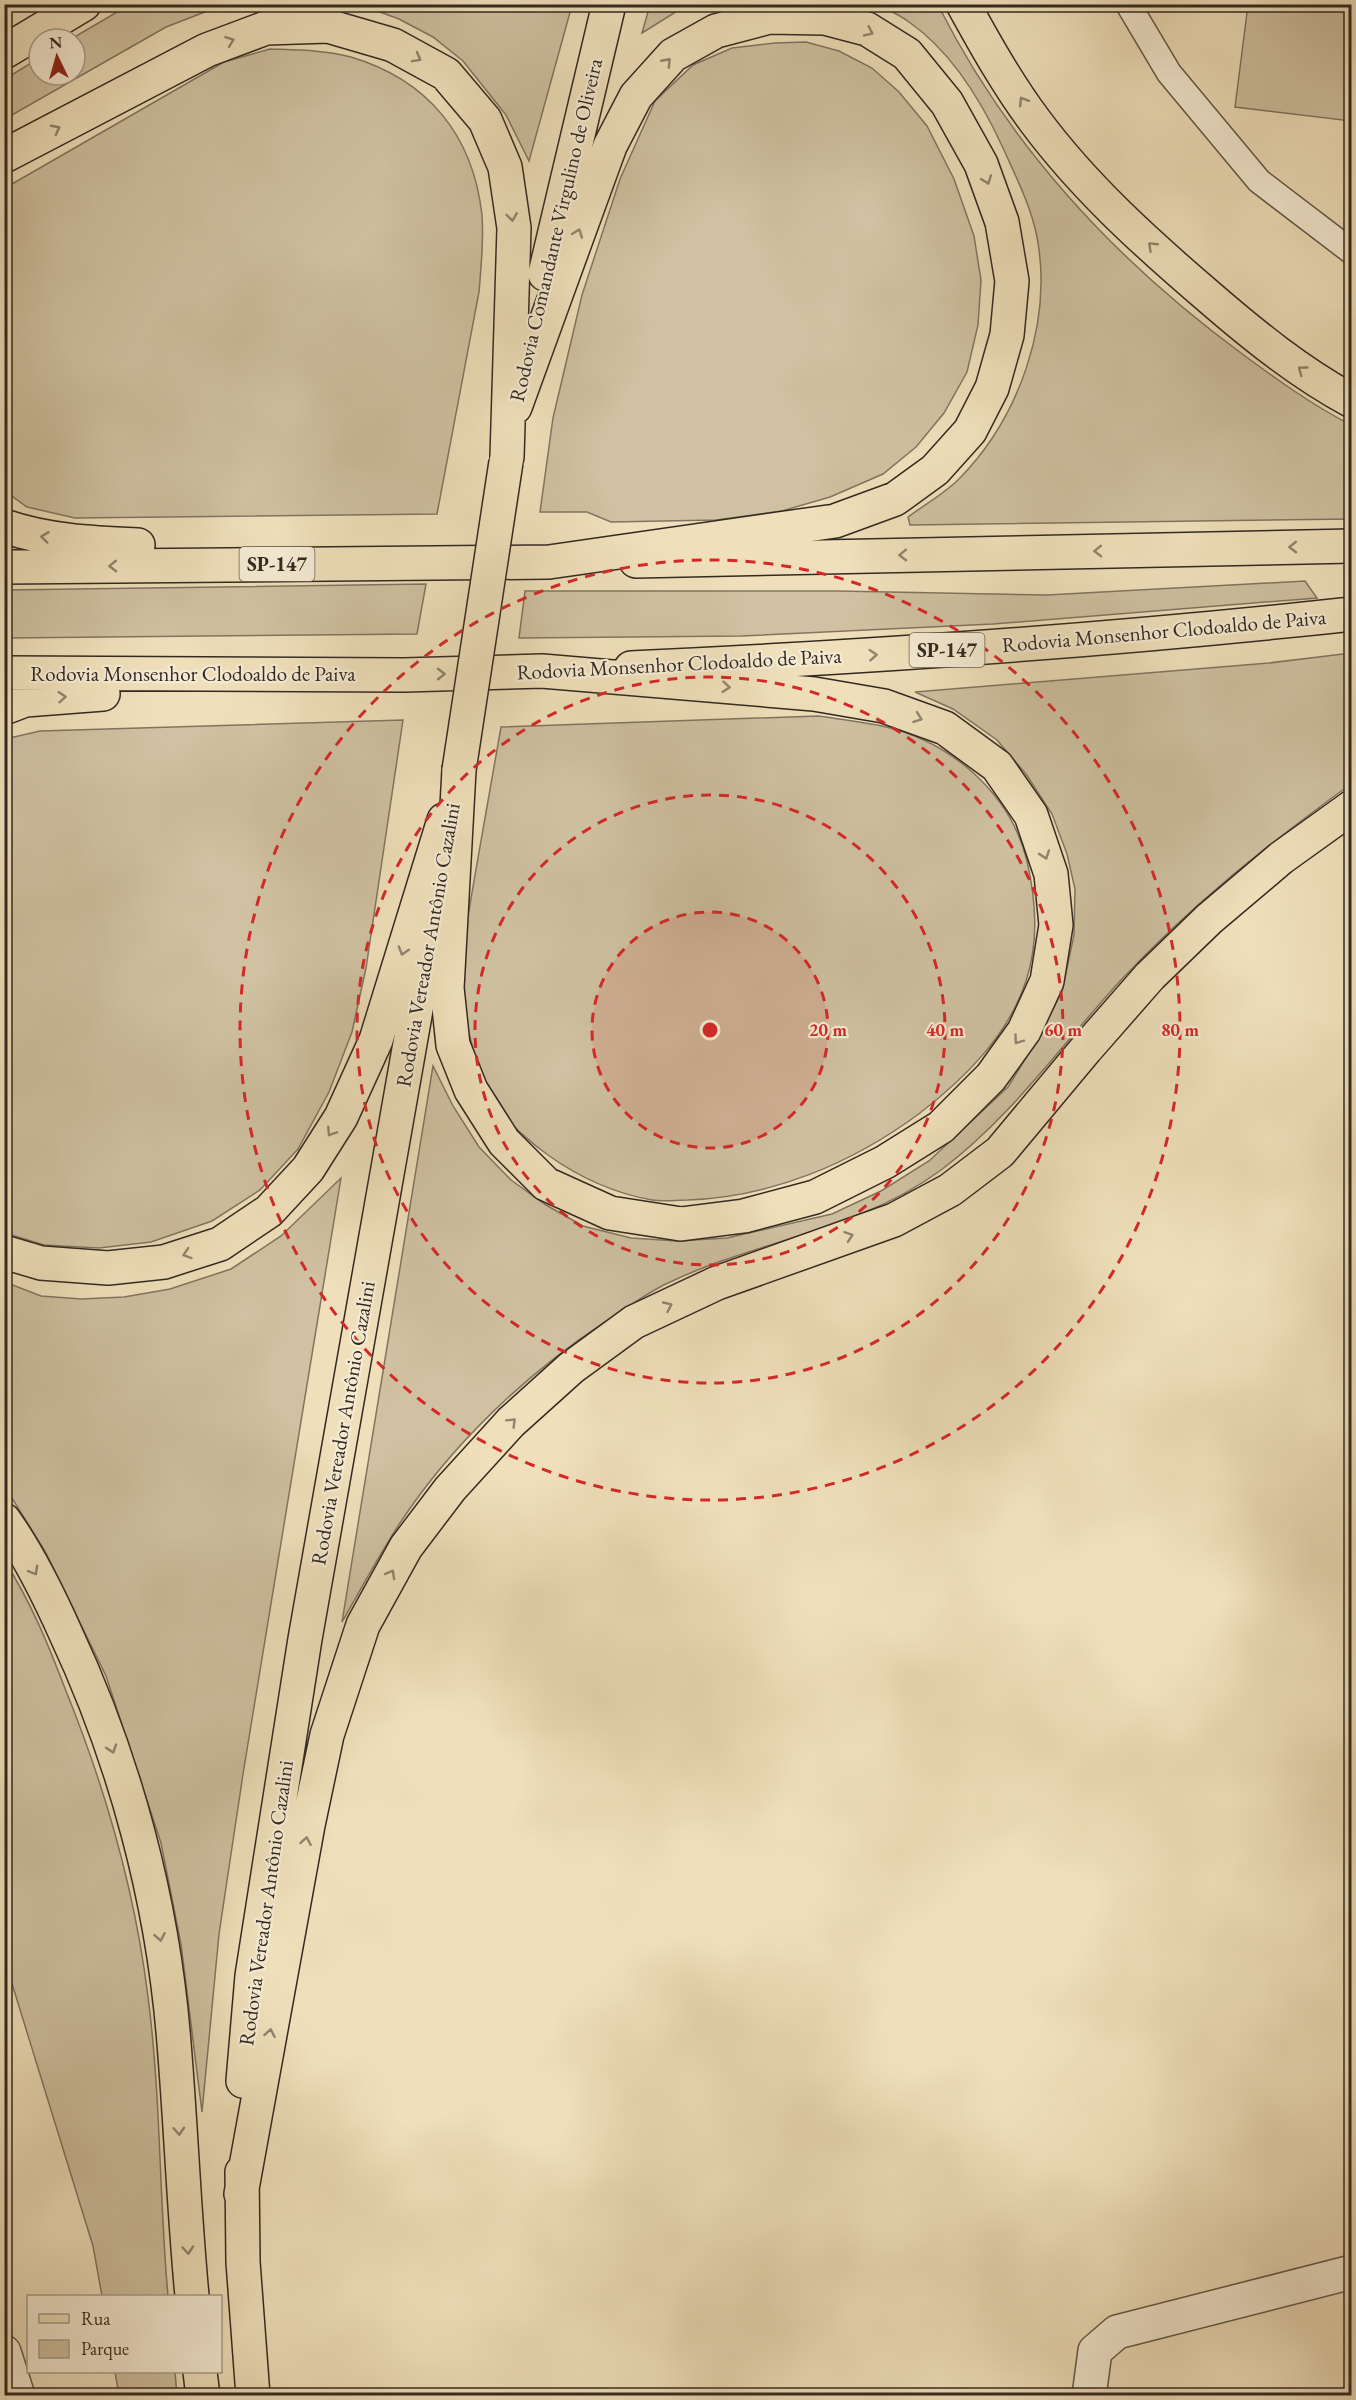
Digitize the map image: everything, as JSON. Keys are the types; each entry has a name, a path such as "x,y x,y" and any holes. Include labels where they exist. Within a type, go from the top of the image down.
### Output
{"main road":[{"path":"4,52 84,4"},
{"name":"Rodovia Comandante Virgulino de Oliveira","path":"506,460 515,406 609,4"},
{"path":"963,4 1035,120 1090,188 1173,266 1243,326 1325,387 1352,401"},
{"path":"515,406 610,146 636,96 673,55 716,31 769,17 825,18 867,29 907,54 947,103 981,164 1002,222 1012,281 1007,335 992,388 970,431 935,470 895,499 835,521 549,562"},
{"path":"4,156 207,50 266,28 328,26 393,45 446,74 485,120 505,167 514,228 506,460"},
{"name":"Rodovia Vereador Antônio Cazalini","path":"253,2396 241,2194 244,2070 252,1976 308,1627 458,773 506,460"},
{"path":"4,526 27,534 90,542 418,563"},
{"name":"SP-147","path":"4,567 549,562 1352,546"},
{"name":"Rodovia Monsenhor Clodoaldo de Paiva","path":"4,673 404,675 798,660 1207,630 1352,614"},
{"path":"458,773 447,988 453,1045 471,1090 504,1142 546,1184 610,1213 681,1224 744,1216 815,1197 885,1162 941,1127 991,1077 1024,1031 1047,981 1056,925 1052,874 1031,815 997,766 945,728 884,706 814,694 542,671"},
{"path":"4,708 25,700 93,694 404,675"},
{"path":"4,1252 41,1263 108,1268 164,1262 220,1244 269,1211 308,1169 341,1117 376,1040 458,773"},
{"path":"241,2194 308,1825 327,1735 363,1625 406,1547 450,1489 511,1422 571,1368 634,1322 717,1283 894,1220 950,1190 1000,1152 1086,1049 1159,968 1209,919 1281,858 1352,807"},
{"path":"4,1520 49,1596 92,1688 136,1821 161,1940 174,2041 192,2295"},
{"path":"200,2373 203,2396"}],"street":[{"path":"1089,2396 1095,2351 1116,2332 1352,2272"},
{"path":"4,2352 18,2396"}],"lane":[{"path":"1128,4 1169,74 1259,181 1352,252"}],"green space":[{"path":"650,4 687,5 642,33"},
{"path":"129,5 223,5 166,27 87,72 87,30"},
{"path":"361,5 572,5 529,161 506,115 463,61 433,37 399,19"},
{"path":"878,5 938,5 966,57 1033,154 1070,198 1111,241 1153,282 1198,320 1284,384 1351,425 1351,519 910,525 908,517 959,479 999,428 1026,367 1035,335 1040,303 1041,270 1037,237 1027,203 986,113 952,63 925,34 902,17"},
{"path":"1248,5 1351,5 1351,121 1235,107"},
{"path":"806,42 839,51 872,68 899,92 927,126 954,179 974,236 981,280 978,325 967,372 944,413 916,447 883,474 830,497 782,511 716,520 611,522 587,512 540,512 553,418 582,295 620,179 655,101 693,65 732,48"},
{"path":"270,49 311,51 351,57 403,80 424,96 442,115 457,136 469,160 477,186 482,215 479,292 437,514 75,518 27,507 5,491 5,188 224,62"},
{"path":"27,65 27,87 61,87 5,119 5,79"},
{"path":"1305,581 1317,598 993,624 742,636 519,638 525,591 838,591 1047,595"},
{"path":"426,584 417,634 5,638 5,590"},
{"path":"1351,653 1351,784 1231,876 1176,925 1099,1004 1013,1104 966,1150 941,1170 909,1191 876,1207 842,1221 702,1268 660,1287 605,1322 547,1364 492,1412 420,1494 377,1560 342,1622 433,1066 453,1106 479,1147 511,1180 546,1205 583,1226 631,1238 677,1241 727,1238 832,1214 881,1191 929,1161 1008,1087 1034,1045 1062,992 1074,935 1075,889 1067,854 1052,814 1026,774 997,740 953,709 915,692 1269,663"},
{"path":"818,716 882,726 907,733 931,744 974,773 1007,813 1019,836 1027,861 1035,921 1030,966 1018,1001 1008,1020 983,1055 953,1086 894,1131 839,1162 810,1174 750,1192 666,1201 624,1193 585,1178 534,1145 496,1106 480,1070 465,1015 462,988 464,939 501,727"},
{"path":"403,720 366,968 352,1032 329,1092 298,1149 260,1190 212,1221 151,1242 99,1248 44,1245 5,1233 5,739 40,731"},
{"path":"341,1178 219,1934 202,2112 181,1944 161,1843 106,1676 45,1551 5,1487 5,1282 41,1296 81,1299 124,1297 170,1289 231,1269 281,1236"},
{"path":"4,1560 23,1592 53,1657 94,1766 127,1880 142,1957 152,2034 168,2295 102,2295 93,2246 5,1961"},
{"path":"115,2373 175,2373 177,2395 119,2395"}]}
